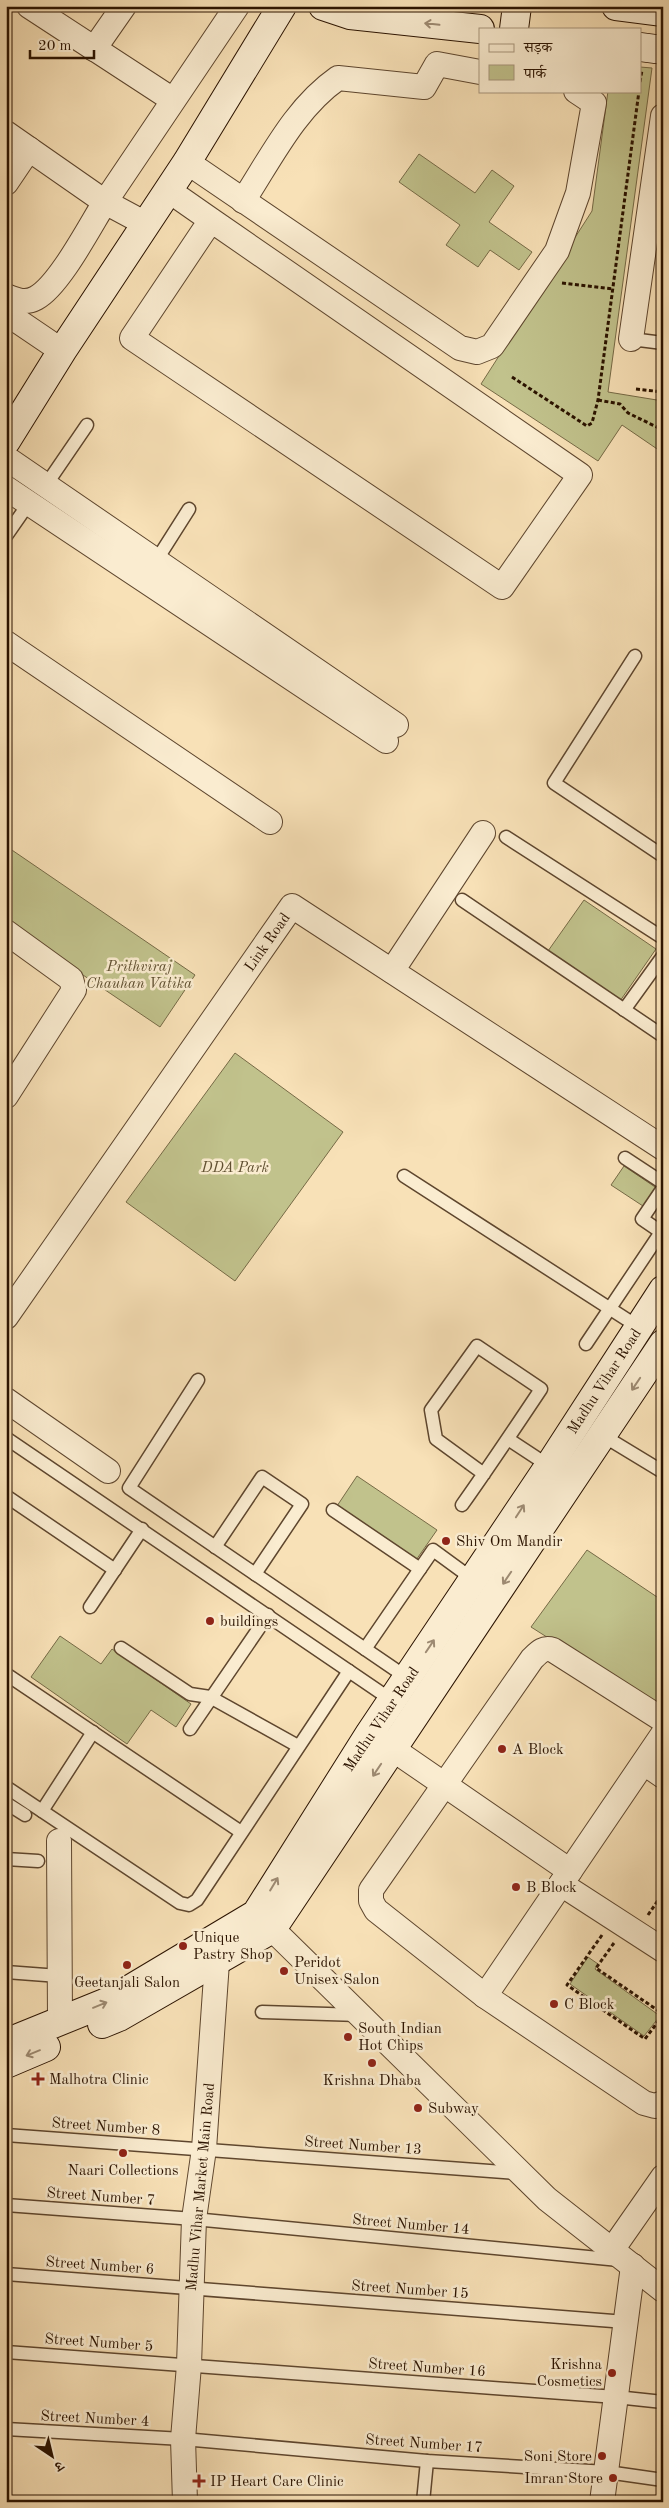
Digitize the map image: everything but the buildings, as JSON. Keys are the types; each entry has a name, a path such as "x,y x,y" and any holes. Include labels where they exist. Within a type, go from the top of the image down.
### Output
{"street":[{"path":"29,6 174,100"},
{"path":"94,49 124,6"},
{"path":"6,296 20,302 34,299 50,289 105,202 237,6"},
{"path":"6,442 62,351 187,162 282,6"},
{"path":"323,6 350,14 479,29"},
{"path":"514,28 517,6"},
{"path":"616,6 663,12"},
{"path":"642,47 663,50"},
{"path":"242,201 304,107 321,90 338,78 424,86 437,64 479,72"},
{"path":"187,162 460,348 477,352 492,346 557,251 578,193 594,103 578,92"},
{"path":"632,339 659,169 663,116"},
{"path":"6,133 105,202 146,224"},
{"path":"6,183 29,148"},
{"path":"168,190 580,475 502,587 132,338 211,220"},
{"path":"6,313 62,351"},
{"path":"6,458 156,561 391,733 6,488"},
{"path":"6,643 270,822"},
{"path":"392,971 483,833"},
{"name":"Link Road","path":"6,1318 292,906 663,1148"},
{"path":"6,932 71,979 74,990 6,1096"},
{"name":"Madhu Vihar Road","path":"381,1741 393,1701 419,1686 474,1580 663,1290"},
{"name":"Madhu Vihar Road","path":"6,2064 119,2017 217,1962 264,1921 419,1686 602,1435 663,1344"},
{"path":"6,1400 108,1471"},
{"path":"577,1423 602,1435"},
{"path":"663,1720 547,1648 540,1651 532,1659 371,1890 371,1901 376,1910 485,1996 644,2103 655,2106 663,2104"},
{"path":"485,1996 663,1734"},
{"path":"381,1741 444,1784 620,1922 663,1950"},
{"path":"644,1763 663,1776"},
{"path":"59,1841 60,2021"},
{"path":"264,1921 547,2199 663,2290"},
{"name":"Madhu Vihar Road","path":"6,2043 112,2000 264,1921"},
{"name":"Madhu Vihar Market Main Road","path":"185,2502 183,2439 189,2365 194,2219 204,2149 217,1962"},
{"path":"602,2502 626,2322 624,2259 663,2177"}],"lane":[{"path":"632,339 663,343"},
{"path":"46,485 87,425"},
{"path":"6,536 29,503"},
{"path":"156,561 189,509"},
{"path":"635,656 554,784 663,856"},
{"path":"506,837 663,938"},
{"path":"462,900 663,1036"},
{"path":"624,1010 663,956"},
{"path":"624,1158 663,1183"},
{"path":"404,1176 640,1328"},
{"path":"586,1344 608,1308 661,1232 642,1219 663,1188"},
{"path":"462,1505 484,1474 541,1389 477,1346 430,1410 436,1439 484,1474"},
{"path":"198,1380 129,1488 419,1686"},
{"path":"602,1435 661,1468"},
{"path":"6,1438 393,1701"},
{"path":"508,1438 549,1466"},
{"path":"215,1547 262,1477 302,1504 255,1574"},
{"path":"6,1496 115,1570"},
{"path":"334,1510 420,1569"},
{"path":"90,1607 142,1529"},
{"path":"365,1649 433,1550 474,1580"},
{"path":"190,1729 210,1697 268,1615"},
{"path":"121,1648 190,1694 210,1697 298,1746"},
{"path":"6,1786 180,1903 188,1905 197,1900 349,1671"},
{"path":"6,1674 241,1832"},
{"path":"42,1811 93,1732"},
{"path":"6,1803 25,1815"},
{"path":"6,1859 38,1861"},
{"path":"6,1972 60,1976"},
{"path":"262,2012 360,2015"},
{"name":"Street Number 8","path":"6,2135 204,2149"},
{"name":"Street Number 13","path":"204,2149 520,2173"},
{"name":"Street Number 7","path":"6,2205 194,2219"},
{"name":"Street Number 14","path":"194,2219 624,2259"},
{"name":"Street Number 6","path":"6,2274 191,2289"},
{"name":"Street Number 15","path":"191,2289 626,2322"},
{"name":"Street Number 5","path":"6,2352 189,2365"},
{"name":"Street Number 16","path":"189,2365 663,2402"},
{"name":"Street Number 4","path":"6,2429 183,2439"},
{"name":"Street Number 17","path":"183,2439 427,2461 607,2472 663,2480"},
{"path":"422,2502 427,2461"}],"path":[{"path":"512,377 587,426 592,423 598,400 639,92"},
{"path":"562,283 613,290"},
{"path":"636,389 663,392"},
{"path":"598,400 620,404 628,413 663,430"},
{"path":"620,1922 596,1968 663,2015 645,2039 567,1985 620,1922"}],"green space":[{"path":"642,67 652,68 608,392 663,401 663,453 622,425 598,461 481,384 592,211 608,92 642,92"},
{"path":"419,154 475,193 492,170 514,186 489,222 532,252 519,270 490,250 478,267 446,245 460,225 399,182"},
{"name":"Prithviraj Chauhan Vatika","path":"6,846 195,975 160,1027 6,923"},
{"path":"584,900 656,949 620,1001 548,951"},
{"name":"DDA Park","path":"235,1053 343,1132 235,1281 126,1202"},
{"path":"624,1166 658,1189 646,1208 611,1185"},
{"path":"357,1476 437,1530 414,1563 335,1509"},
{"path":"587,1550 663,1601 662,1710 531,1627"},
{"path":"60,1636 101,1664 112,1649 191,1704 176,1727 151,1710 127,1744 31,1677"},
{"path":"588,1957 598,1964 595,1969 660,2016 644,2036 570,1984"}],"place":[{"name":"Shiv Om Mandir","path":"446,1541"},
{"name":"buildings","path":"210,1621"},
{"name":"A Block","path":"502,1749"},
{"name":"B Block","path":"516,1887"},
{"name":"Unique Pastry Shop","path":"183,1946"},
{"name":"Geetanjali Salon","path":"127,1965"},
{"name":"Peridot Unisex Salon","path":"284,1971"},
{"name":"C Block","path":"554,2004"},
{"name":"South Indian Hot Chips","path":"348,2037"},
{"name":"Krishna Dhaba","path":"372,2063"},
{"name":"Malhotra Clinic","path":"38,2079"},
{"name":"Subway","path":"418,2108"},
{"name":"Naari Collections","path":"123,2153"},
{"name":"Krishna Cosmetics","path":"612,2373"},
{"name":"Soni Store","path":"602,2456"},
{"name":"Imran Store","path":"613,2478"},
{"name":"IP Heart Care Clinic","path":"199,2481"}]}
